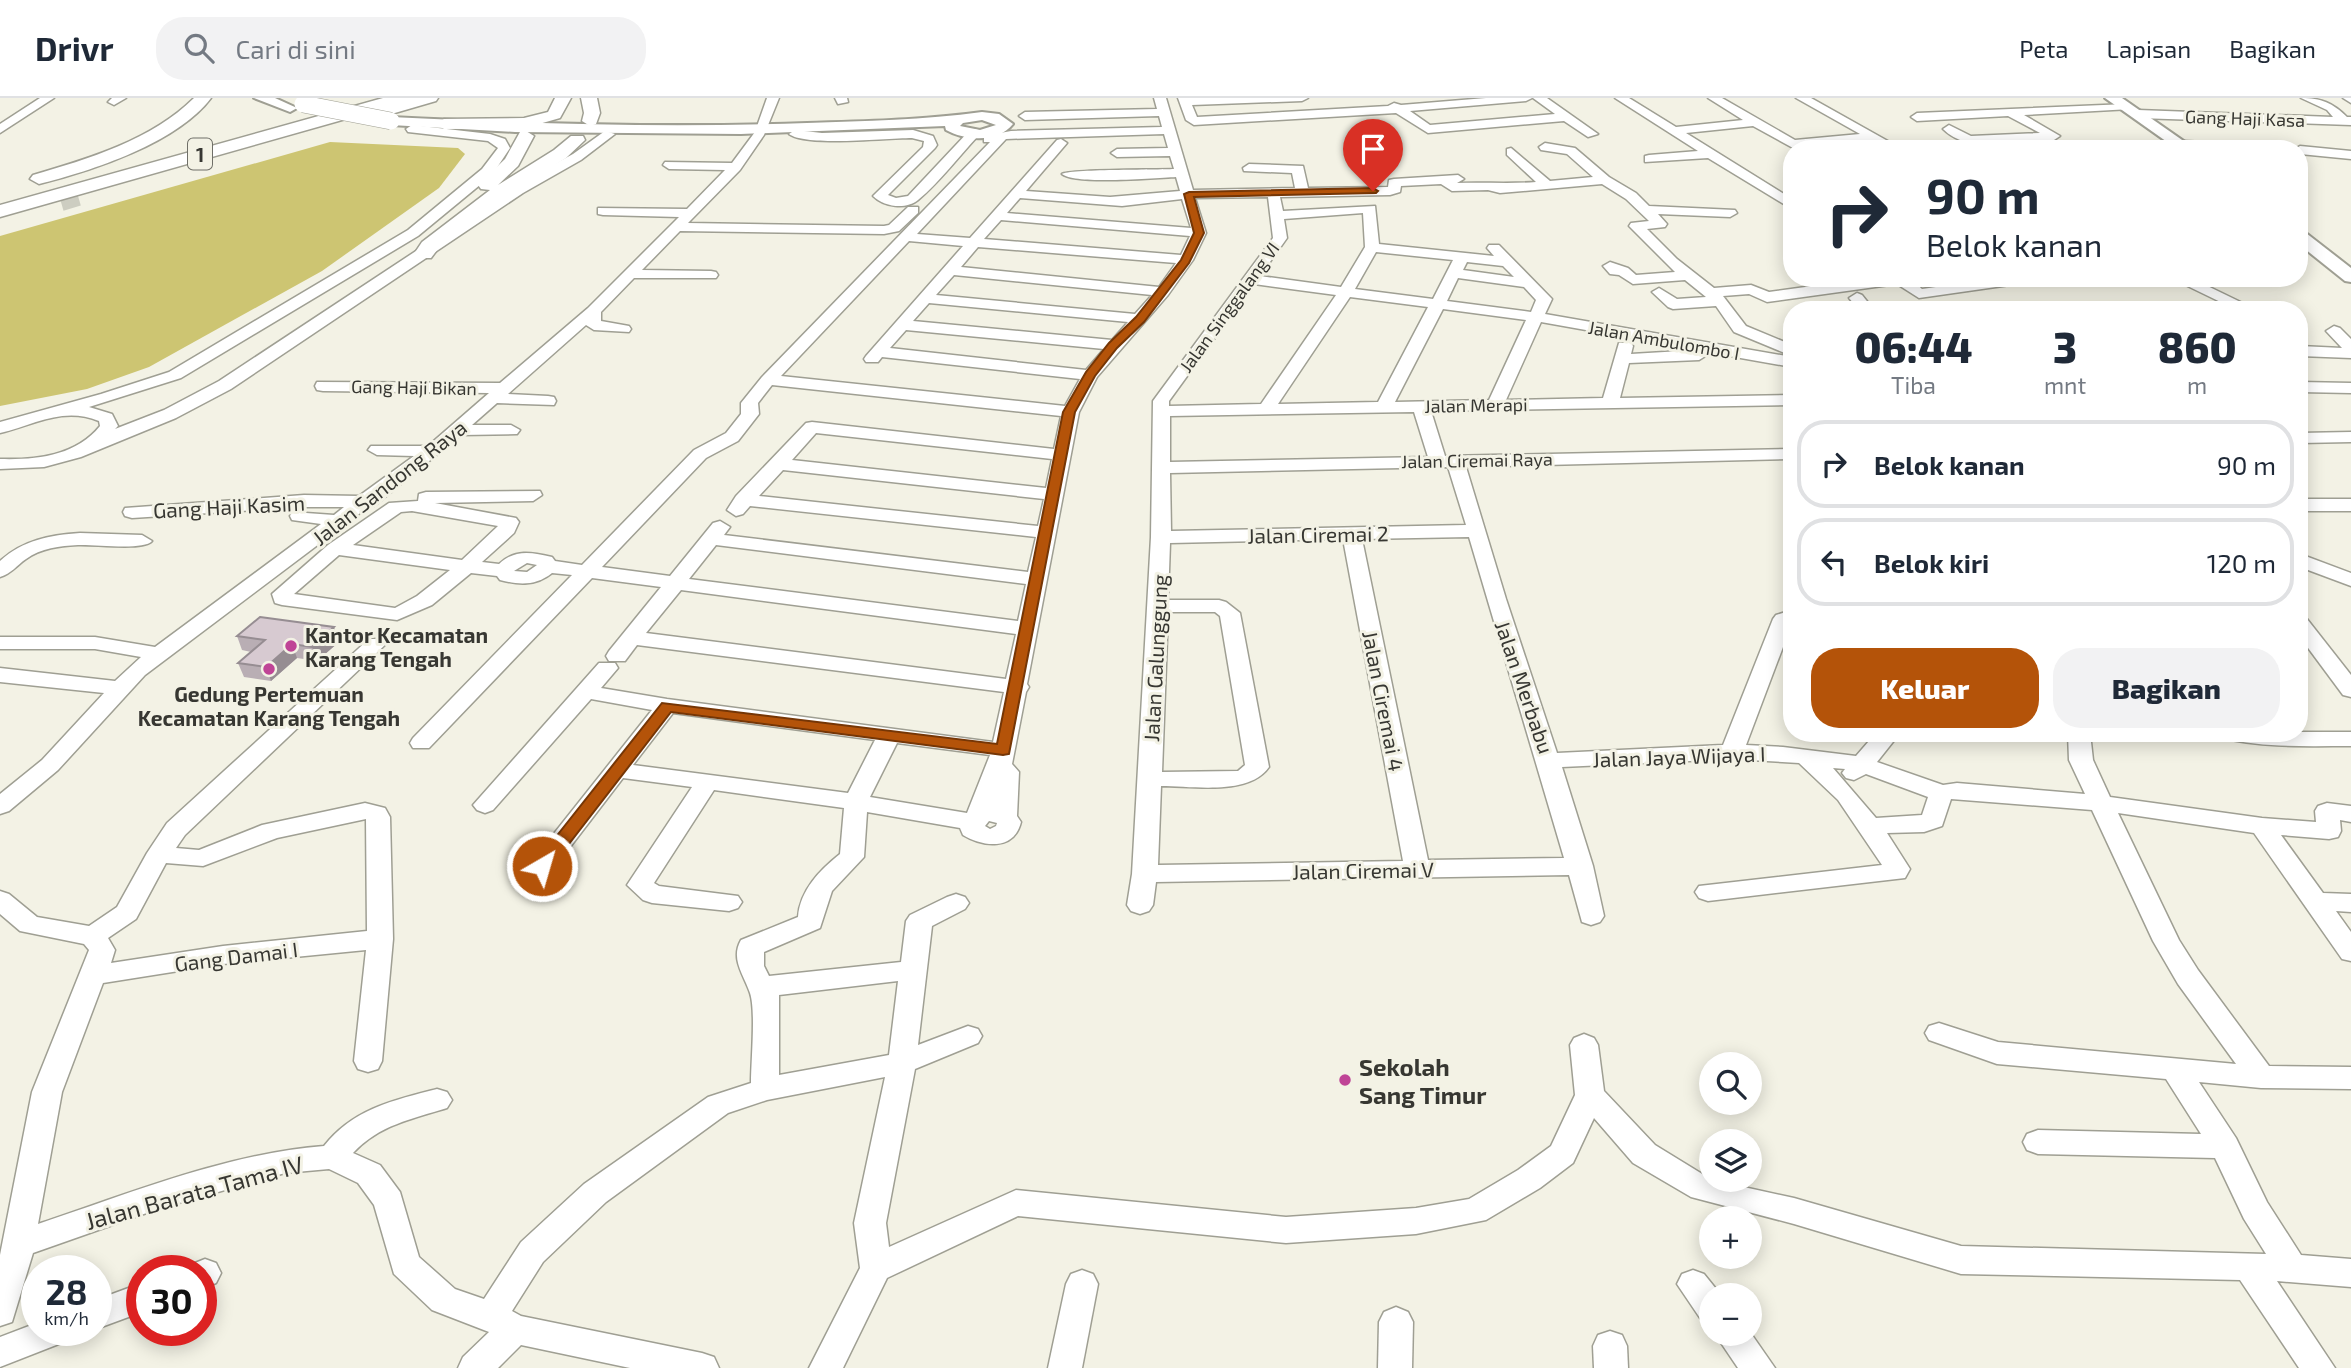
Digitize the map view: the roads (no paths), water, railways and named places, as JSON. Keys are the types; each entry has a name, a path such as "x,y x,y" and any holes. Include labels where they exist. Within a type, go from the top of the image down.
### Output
{"highway":[{"path":"17,185 70,169 134,144 178,120 202,98"},
{"name":"1","path":"0,198 363,98"},
{"name":"1","path":"0,211 401,98"},
{"path":"86,195 430,98"},
{"path":"249,149 448,98"},
{"path":"561,154 557,124 563,98"},
{"path":"444,124 557,124 578,115 577,98"},
{"path":"589,98 592,113 590,121"},
{"path":"413,233 452,215 508,167 522,145 556,147 561,154"},
{"path":"424,254 429,246 489,198 561,154"},
{"path":"0,220 61,202"}],"main road":[{"path":"261,98 391,121 444,124"},
{"path":"2112,98 2175,140"},
{"path":"293,103 373,125 412,129 557,124 795,134 923,128 994,117 1005,131"},
{"path":"557,124 609,134 759,132 961,122 992,103"},
{"path":"1005,131 1001,113 1008,104"},
{"path":"961,122 974,133 996,131 1006,124 1005,131"},
{"path":"2308,244 2351,277"}],"street":[{"path":"0,129 48,98"},
{"name":"Jalan Sandong Raya","path":"0,806 50,765 137,670 432,451 593,311 736,167 759,132 773,98"},
{"path":"1302,98 1184,100 1192,120 1195,121 1398,110 1526,98"},
{"path":"1383,98 1420,126 1435,130 1566,117"},
{"path":"1539,98 1592,134"},
{"path":"1621,98 1783,199"},
{"path":"1714,98 1786,140"},
{"path":"1802,98 1879,140"},
{"path":"2307,98 2331,108 2347,121"},
{"path":"421,743 700,454 732,437 750,414 749,403 768,380 1005,131 1040,100"},
{"path":"976,820 1002,758 1018,687 1069,412 1090,375 1113,345 1163,292 1186,260 1199,233 1163,105 1025,116"},
{"path":"2264,106 2300,132"},
{"name":"Gang Haji Kasa","path":"1917,117 2132,110 2284,120 2347,121"},
{"path":"1998,140 2054,136 2011,113"},
{"path":"1674,131 1756,122"},
{"path":"225,384 177,402 145,405 140,398 413,233 487,172 504,148 501,142 490,138 412,129"},
{"path":"1949,129 1969,140"},
{"path":"676,227 891,229 983,140 1005,131 1170,131"},
{"path":"795,134 822,137 913,134 929,139 931,145 927,150 880,196 882,199 896,202 912,199 974,133"},
{"path":"0,472 60,457 89,446 170,414 225,384 518,190 576,157 609,134"},
{"path":"1839,140 1873,137"},
{"path":"1061,143 875,356 1090,375"},
{"path":"1545,147 1571,151 1604,180 1631,196 1660,224 1636,226 1715,297 1740,329 1783,347"},
{"path":"1097,176 1117,149 1177,152"},
{"path":"927,150 956,152"},
{"path":"2308,151 2351,155"},
{"path":"1511,152 1548,186"},
{"path":"1649,159 1711,154"},
{"path":"669,165 736,167"},
{"path":"910,167 939,169"},
{"path":"1249,168 1298,169 1301,192"},
{"path":"1017,194 1110,201 1191,201 1301,192 1395,189 1395,183 1385,172"},
{"path":"1068,174 1097,176 1182,173"},
{"path":"1395,183 1472,178"},
{"path":"1444,180 1452,187 1488,186 1500,189 1604,180"},
{"path":"1765,188 1783,186"},
{"name":"Jalan Singgalang VI","path":"1160,411 1161,401 1280,239 1274,198"},
{"path":"1266,409 1345,293 1372,247 1370,209 1278,215"},
{"path":"603,211 690,214"},
{"path":"1646,211 1730,213"},
{"path":"998,216 1199,233"},
{"path":"906,237 1186,260"},
{"path":"1372,247 1529,283"},
{"path":"1494,248 1544,299 1495,405"},
{"path":"1457,266 1509,262"},
{"path":"1610,265 1615,271 1623,271 1633,280 1688,275"},
{"path":"1384,407 1457,266"},
{"path":"950,270 1163,292"},
{"path":"628,274 711,275"},
{"path":"1249,279 1439,305"},
{"path":"1659,292 1673,304 1751,289 1767,297 1840,287"},
{"path":"1911,287 1919,294 1968,287"},
{"path":"2198,287 2230,301"},
{"path":"925,298 1140,319"},
{"name":"Jalan Ambulombo I","path":"1439,305 1537,317 1783,361"},
{"path":"593,311 594,325 623,329"},
{"path":"902,325 1113,345"},
{"path":"2334,331 2351,350"},
{"path":"1610,403 1628,333"},
{"path":"2308,351 2351,350"},
{"path":"1621,359 1731,352"},
{"path":"0,428 34,416 107,398 175,375"},
{"path":"768,380 1069,412"},
{"name":"Gang Haji Bikan","path":"323,386 499,393 548,401"},
{"path":"2308,387 2351,388"},
{"name":"Jalan Merapi","path":"1160,411 1783,400"},
{"name":"Jalan Merbabu","path":"1421,406 1451,464 1476,531 1550,760 1591,916"},
{"name":"Jalan Galunggung","path":"1140,905 1145,874 1161,537 1160,411"},
{"path":"54,412 94,413 106,418 109,426 103,436 89,446"},
{"path":"485,805 587,692 728,518 817,421 1061,455"},
{"path":"456,430 511,430"},
{"path":"2308,439 2341,442"},
{"path":"2308,446 2341,442"},
{"path":"377,450 432,451"},
{"name":"Jalan Ciremai Raya","path":"1626,463 1783,454"},
{"path":"0,464 26,464"},
{"path":"779,464 1052,494"},
{"name":"Jalan Ciremai Raya","path":"1162,473 1451,464 1783,464"},
{"name":"Gang Haji Kasim","path":"132,512 304,501 533,495"},
{"path":"412,505 509,523 507,529 466,566 411,610 397,614 282,599 282,594 335,549 396,507 412,505"},
{"path":"2308,505 2351,505"},
{"path":"299,516 341,521"},
{"path":"728,518 1045,532"},
{"path":"728,518 1038,579"},
{"name":"Jalan Ciremai 2","path":"1161,537 1476,531"},
{"name":"Jalan Ciremai 4","path":"1351,533 1417,870"},
{"path":"0,571 23,552 40,545 94,539 142,541"},
{"path":"335,549 503,571 506,565 527,557 545,561 547,566 1028,629"},
{"path":"2308,563 2346,575"},
{"path":"1149,779 1236,779 1246,777 1257,767 1230,612 1219,606 1156,606"},
{"path":"1732,752 1783,618"},
{"path":"2308,634 2351,690"},
{"path":"632,638 1018,687"},
{"path":"0,643 95,643 160,654"},
{"path":"0,900 29,925 93,936 127,913 159,853 176,829 376,643"},
{"path":"0,676 119,688"},
{"path":"587,692 667,706 888,736 1002,758"},
{"path":"542,866 667,706"},
{"path":"765,995 751,966 750,947 811,922 810,906 829,875 852,857 856,802 888,736"},
{"path":"2308,737 2351,739"},
{"path":"1840,789 1881,742"},
{"path":"2079,742 2081,760 2166,942 2188,977 2261,1077"},
{"name":"Jalan Jaya Wijaya I","path":"1550,760 1732,752 1783,754 1861,764 1941,793"},
{"path":"619,770 976,820 987,813 1005,817 1007,772 1002,758"},
{"path":"1708,892 1896,872 1897,869 1870,827 1825,771 1807,758"},
{"path":"707,782 640,885 652,894 729,902"},
{"path":"1870,827 1924,824 1933,820 1941,793 1957,790 2101,803 2262,826 2329,831 2327,811 2351,814"},
{"path":"159,853 193,859 203,858 271,831 365,811 376,813 380,939 368,1061"},
{"path":"2262,826 2351,952"},
{"name":"Jalan Ciremai V","path":"1145,874 1580,866"},
{"path":"2315,901 2351,903"},
{"path":"826,1368 876,1268 870,1223 902,1063 919,921 956,902"},
{"path":"0,1312 19,1244 47,1092 102,950 93,936"},
{"name":"Gang Damai I","path":"92,975 223,956 380,939"},
{"path":"765,1089 765,995 769,986 913,970"},
{"path":"1938,1033 1997,1052 2261,1077 2351,1078"},
{"path":"475,1368 503,1323 532,1252 595,1193 718,1105 765,1089 902,1063 968,1036"},
{"path":"876,1268 1016,1203 1286,1230 1416,1221 1475,1211 1529,1179 1562,1154 1590,1094 1584,1045"},
{"path":"2183,1070 2177,1073 2225,1146 2255,1210 2292,1268"},
{"path":"1590,1094 1644,1154 1702,1188 1794,1211 1961,1260 2292,1268 2351,1273"},
{"path":"331,1157 346,1136 376,1117 437,1100"},
{"path":"2038,1142 2225,1146"},
{"name":"Jalan Barata Tama IV","path":"19,1244 157,1197 285,1161 331,1157 369,1174 389,1201 404,1264 444,1300 503,1323 659,1365 702,1368"},
{"path":"2249,1267 2318,1368"},
{"path":"1065,1368 1082,1284"},
{"path":"1395,1368 1396,1322"},
{"path":"0,1352 21,1344"},
{"path":"1741,1346 1758,1368"}],"tunnel":[{"path":"61,202 85,195"}],"place":[{"name":"Kantor Kecamatan Karang Tengah","path":"291,646"},
{"name":"Gedung Pertemuan Kecamatan Karang Tengah","path":"269,669"},
{"name":"Sekolah Sang Timur","path":"1345,1080"}]}
